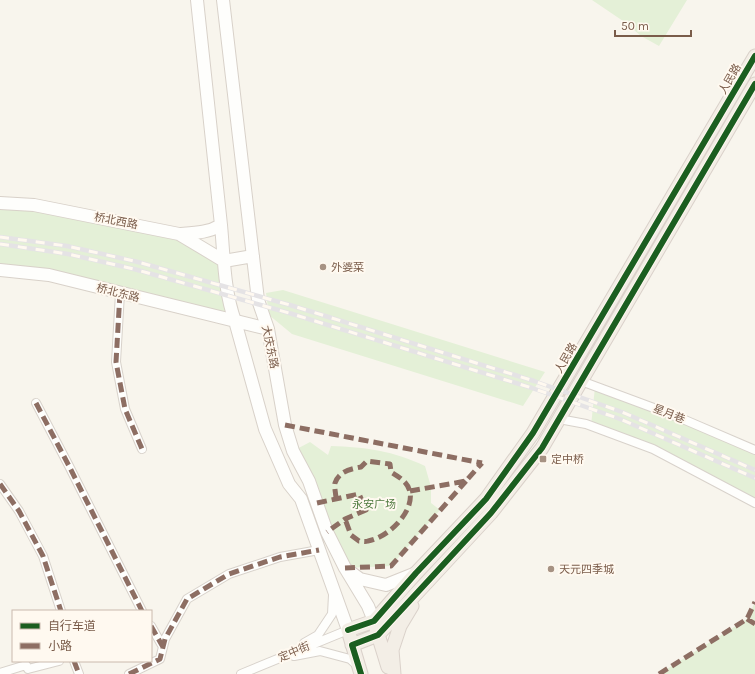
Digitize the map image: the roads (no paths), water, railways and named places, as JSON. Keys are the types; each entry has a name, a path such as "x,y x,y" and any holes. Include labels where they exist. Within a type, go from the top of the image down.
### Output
{"main road":[{"path":"197,0 230,307 235,320 264,429 289,484 301,499 348,630 360,670"},
{"name":"大庆东路","path":"223,0 258,300 268,329 285,425 293,451 310,481 327,532 345,568 368,606 374,620 390,674"},
{"name":"人民路","path":"348,630 374,620 486,499 533,433 755,56"},
{"path":"352,645 378,635 491,513 542,448 755,84"},
{"name":"桥北西路","path":"0,203 34,205 179,234 224,261"},
{"path":"179,234 214,230 221,225"},
{"path":"224,261 253,256"},
{"name":"桥北东路","path":"0,270 49,275 268,329"},
{"path":"345,568 360,579 386,585 416,573"},
{"path":"394,674 392,650 400,626 424,584"}],"street":[{"path":"120,293 116,362 126,409 142,449"},
{"name":"星月巷","path":"581,381 678,417 755,450"},
{"path":"36,403 141,610"},
{"path":"559,419 586,424 653,449 755,503"},
{"path":"0,484 19,511 43,556 61,610"},
{"path":"129,674 160,659 165,639 187,599 229,574 280,557 319,550"},
{"path":"275,660 318,635 332,614 333,590"},
{"path":"152,628 163,647"},
{"name":"定中街","path":"241,674 348,630"},
{"path":"275,660 320,651 350,659 360,670"},
{"path":"0,673 26,665 28,669 55,662"},
{"path":"74,662 79,674"}],"railway":[{"path":"0,237 67,246 138,262 290,305 534,381 622,412 755,470"},
{"path":"0,244 68,254 134,269 289,313 532,388 620,419 755,478"}],"place":[{"name":"外婆菜","path":"323,267"},
{"name":"定中桥","path":"543,459"},
{"name":"天元四季城","path":"551,569"}],"park label":[{"name":"永安广场","path":"374,504"}]}
